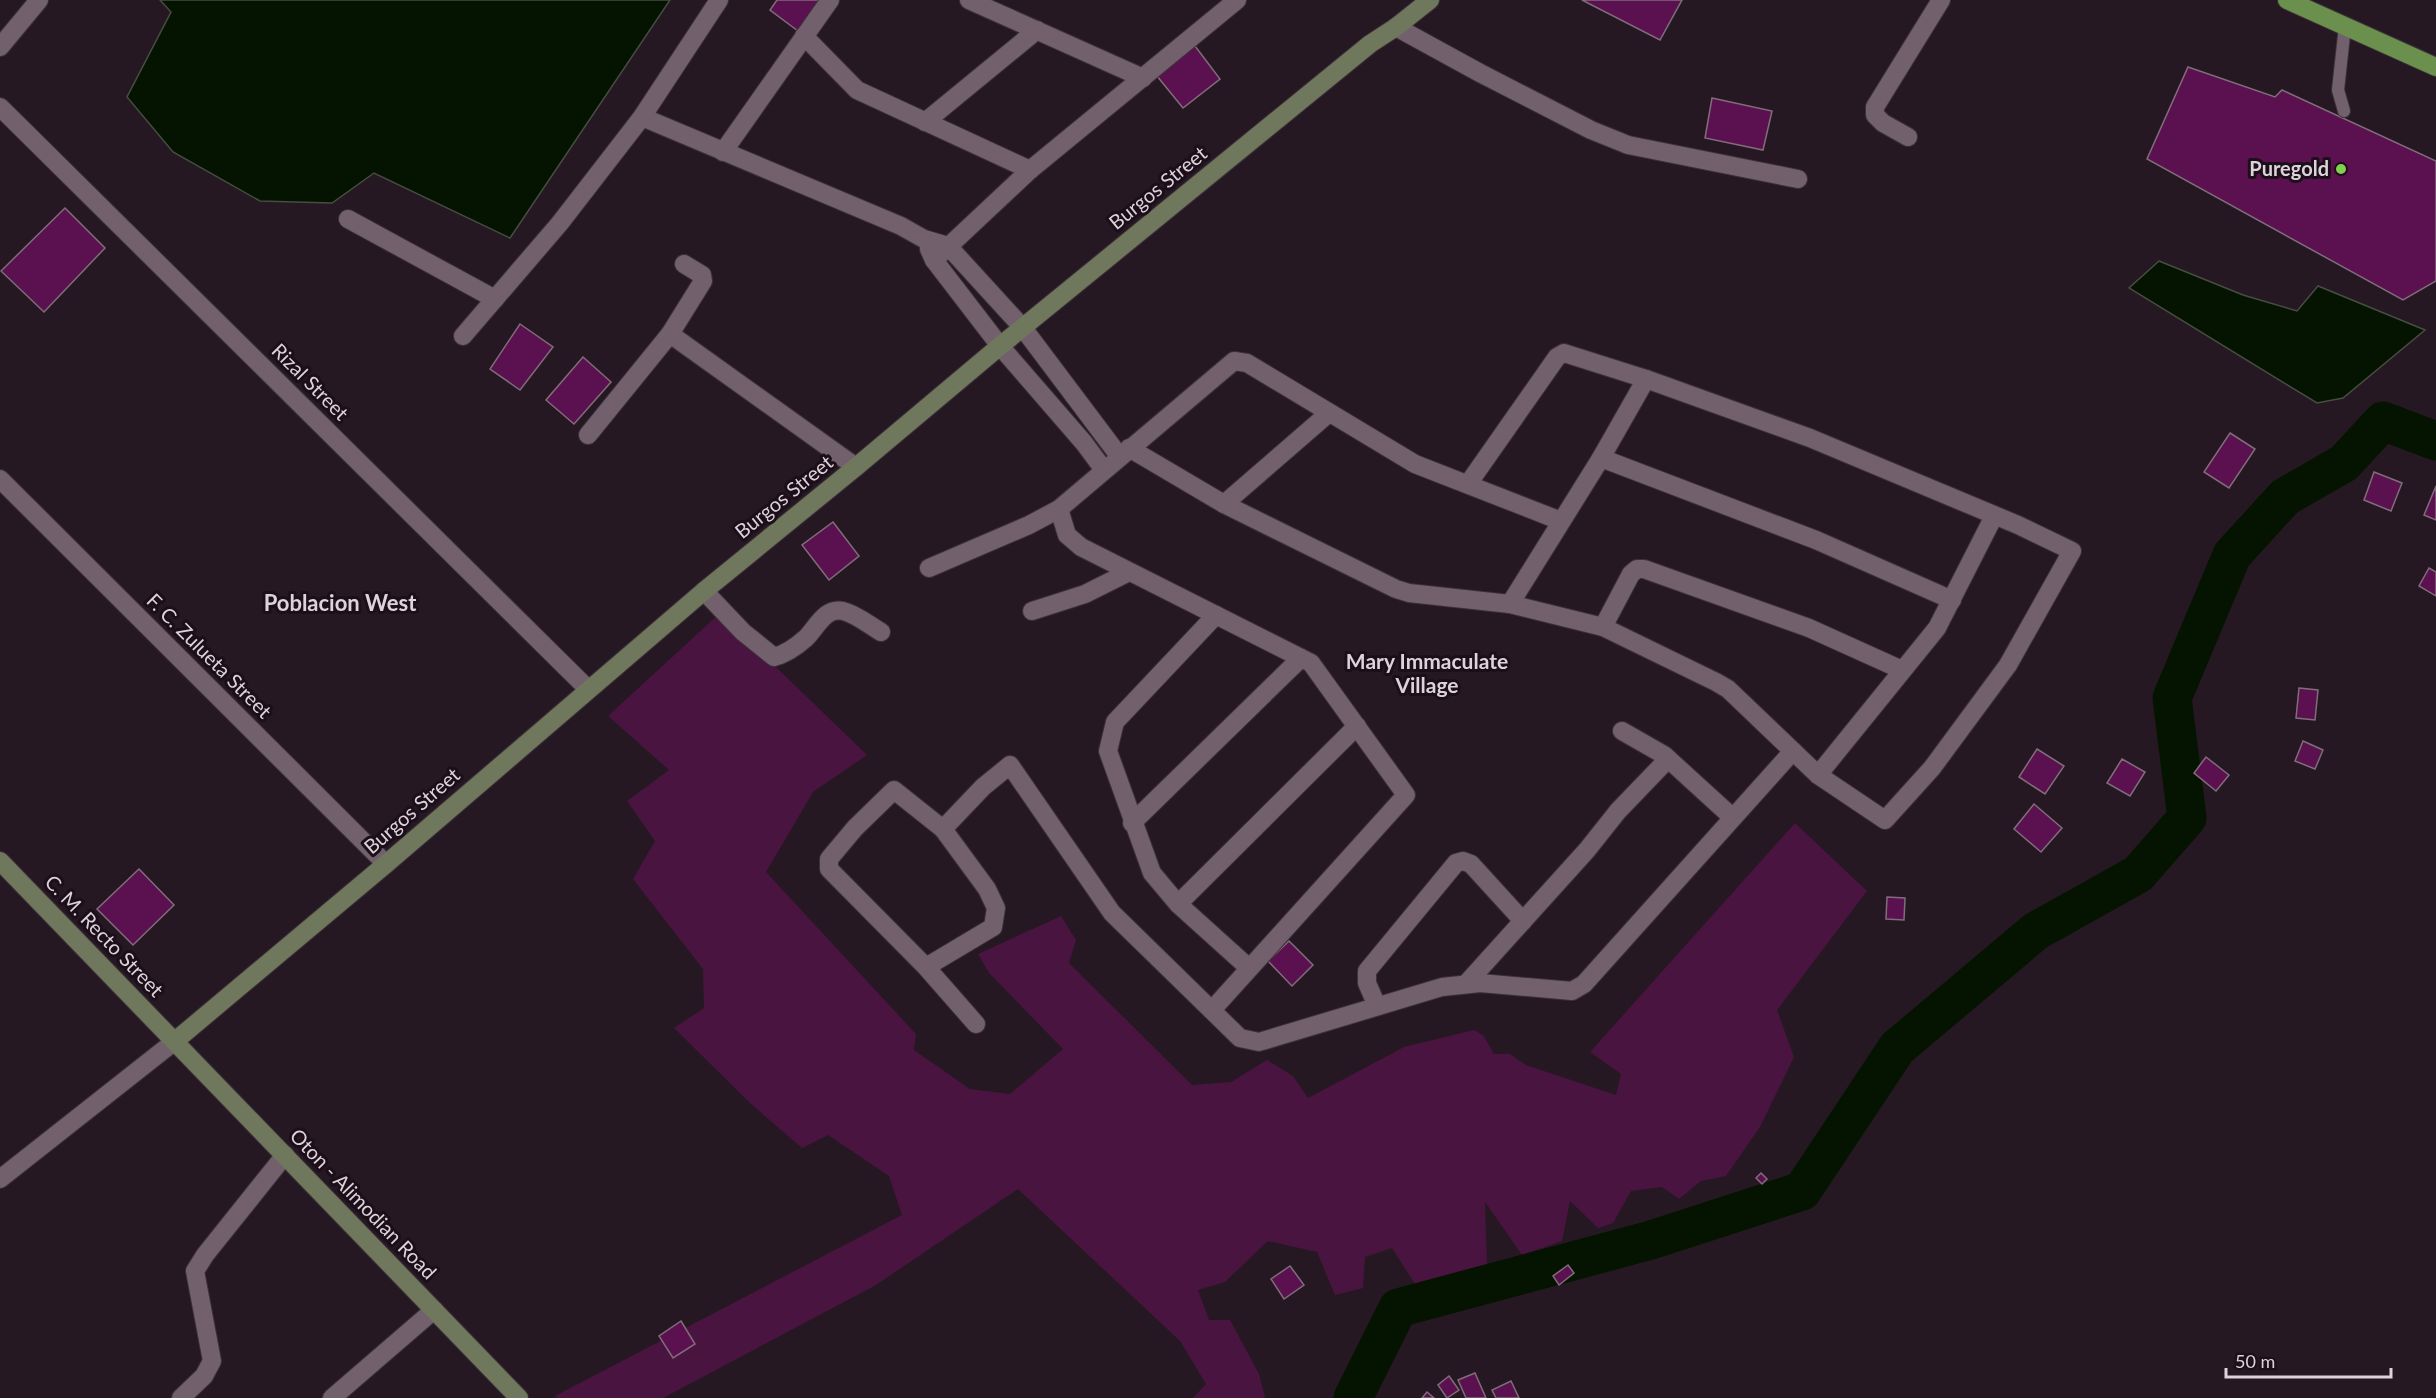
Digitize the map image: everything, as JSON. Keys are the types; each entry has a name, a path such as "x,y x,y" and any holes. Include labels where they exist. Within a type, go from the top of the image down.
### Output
{"main road":[{"path":"2287,0 2436,67"}],"street":[{"path":"0,47 39,0"},
{"path":"464,336 560,224 642,117 719,0"},
{"path":"723,152 830,0"},
{"path":"969,0 1143,78"},
{"name":"Burgos Street","path":"175,1041 386,864 704,591 1000,345 1370,44 1430,0"},
{"path":"1908,137 1883,123 1875,115 1875,107 1941,0"},
{"path":"934,260 1030,170 1143,78 1228,2"},
{"path":"1396,27 1561,115 1628,145 1798,179"},
{"path":"925,122 1037,30"},
{"path":"804,36 858,90 1030,170"},
{"name":"Rizal Street","path":"0,106 588,689"},
{"path":"642,117 901,226 924,239 948,246 1023,328 1125,453 1224,504 1409,593 1510,604 1603,627 1728,689 1818,776 1885,820 1932,768 2008,665 2072,551 1810,438 1646,379 1564,353 1557,357 1468,484"},
{"path":"348,219 495,299"},
{"path":"924,239 934,260 1000,345 1084,443 1104,470"},
{"path":"588,435 670,334 703,281 702,275 684,264"},
{"path":"670,334 856,467"},
{"path":"929,568 1029,525 1059,509 1234,361 1247,363 1415,464 1561,521"},
{"path":"1510,604 1601,458 1646,379"},
{"path":"1224,504 1329,413"},
{"path":"1601,458 1816,540 1952,600"},
{"name":"F. C. Zulueta Street","path":"0,479 386,864"},
{"path":"1059,509 1067,535 1081,547 1311,663 1406,795 1212,1010"},
{"path":"1818,776 1937,628 1994,516"},
{"path":"1603,627 1631,574 1637,569 1644,569 1809,628 1902,670"},
{"path":"1032,610 1085,594 1129,572"},
{"path":"704,591 743,632 774,657 783,655 805,639 822,618 831,612 841,611 881,632"},
{"path":"1216,615 1115,722 1108,751 1132,823 1152,873 1178,904 1249,968"},
{"path":"1132,823 1301,658"},
{"path":"1178,904 1357,726"},
{"path":"1622,731 1668,759 1732,817"},
{"path":"943,829 983,787 1010,765 1112,913 1240,1038 1259,1042 1442,987 1480,983 1572,991 1584,984 1793,751"},
{"path":"1466,984 1587,850 1618,811 1668,759"},
{"path":"926,967 993,927 996,908 987,889 943,829 894,790 855,828 829,859 829,869 926,967 976,1024"},
{"name":"C. M. Recto Street","path":"0,861 175,1041"},
{"path":"1377,1006 1367,983 1367,971 1456,863 1463,861 1471,864 1523,921"},
{"path":"0,1179 175,1041"},
{"name":"Oton - Alimodian Road","path":"175,1041 519,1398"},
{"path":"181,1398 204,1376 212,1361 195,1271 205,1255 285,1155"},
{"path":"332,1398 434,1310"}],"lane":[{"path":"2344,111 2338,90 2345,26"}],"shaded area":[{"path":"160,0 670,0 510,238 374,173 332,203 260,201 173,152 127,97 171,12"},
{"path":"2159,261 2243,295 2297,311 2318,286 2425,330 2343,398 2317,403 2129,288"},
{"path":"720,613 867,755 813,792 766,872 916,1034 914,1050 970,1089 1010,1094 1063,1049 989,973 978,954 1061,916 1076,940 1069,963 1192,1085 1231,1082 1267,1060 1293,1076 1308,1098 1404,1047 1474,1030 1483,1035 1494,1054 1510,1054 1526,1065 1616,1095 1621,1074 1590,1052 1795,823 1867,891 1777,1010 1794,1057 1760,1127 1726,1176 1701,1181 1679,1199 1662,1187 1631,1191 1613,1223 1598,1228 1570,1201 1562,1241 1522,1255 1485,1202 1488,1296 1431,1309 1392,1248 1365,1257 1363,1288 1335,1295 1317,1252 1268,1241 1225,1282 1198,1290 1209,1320 1230,1320 1259,1374 1265,1398 1193,1398 1206,1384 1180,1341 1018,1189 876,1285 663,1398 557,1398 555,1396 902,1215 889,1176 828,1135 802,1148 750,1103 674,1028 704,1008 703,969 633,879 655,841 627,801 669,770 608,716"}],"building":[{"path":"777,0 819,0 798,31 770,10"},
{"path":"1582,0 1682,0 1660,40"},
{"path":"1195,46 1220,79 1183,108 1157,76"},
{"path":"2188,67 2275,97 2282,90 2436,161 2436,281 2403,300 2147,159"},
{"path":"1712,98 1772,111 1763,150 1705,138"},
{"path":"65,208 105,248 44,312 1,271"},
{"path":"520,324 553,347 520,390 490,369"},
{"path":"583,357 611,382 574,424 546,400"},
{"path":"2230,433 2255,449 2229,488 2204,472"},
{"path":"2374,472 2402,483 2391,511 2364,500"},
{"path":"2436,486 2436,520 2424,515"},
{"path":"833,522 859,556 829,580 802,545"},
{"path":"2429,568 2436,572 2436,596 2419,586"},
{"path":"2299,688 2318,690 2315,720 2296,718"},
{"path":"2303,741 2323,750 2315,769 2295,761"},
{"path":"2037,749 2064,766 2045,794 2019,777"},
{"path":"2206,757 2229,775 2216,791 2194,773"},
{"path":"2122,759 2145,772 2130,796 2107,783"},
{"path":"2034,804 2062,828 2041,852 2014,829"},
{"path":"139,869 174,905 133,945 97,909"},
{"path":"1887,897 1905,898 1904,920 1886,919"},
{"path":"1289,941 1313,965 1292,986 1268,961"},
{"path":"1761,1173 1767,1179 1762,1184 1756,1178"},
{"path":"1568,1265 1574,1273 1559,1285 1553,1276"},
{"path":"1290,1266 1304,1285 1284,1299 1271,1279"},
{"path":"681,1321 695,1344 673,1358 659,1336"},
{"path":"1475,1373 1486,1398 1466,1398 1458,1380"},
{"path":"1449,1376 1459,1390 1447,1398 1438,1385"},
{"path":"1511,1381 1519,1398 1496,1398 1492,1390"},
{"path":"1427,1392 1434,1398 1422,1398"}],"waterway":[{"path":"1353,1398 1398,1308 1651,1240 1802,1191 1897,1048 2036,931 2138,874 2187,818 2172,698 2232,555 2285,497 2344,463 2383,421 2436,441"}],"place":[{"name":"Puregold","path":"2341,169"}],"district":[{"name":"Poblacion West","path":"340,603"},
{"name":"Mary Immaculate Village","path":"1427,674"}]}
